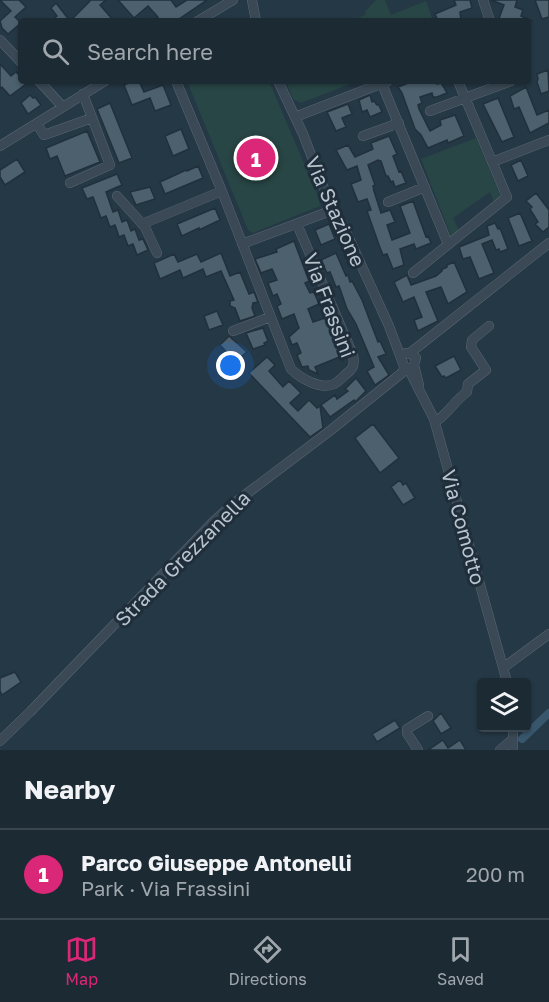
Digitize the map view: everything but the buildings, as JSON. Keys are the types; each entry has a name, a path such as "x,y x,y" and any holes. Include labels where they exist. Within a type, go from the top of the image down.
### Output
{"street":[{"path":"203,18 233,0"},
{"path":"252,0 255,18"},
{"path":"483,0 489,18"},
{"path":"0,40 18,59"},
{"path":"42,84 63,107"},
{"path":"0,146 100,84"},
{"name":"Via Frassini","path":"177,84 222,191 291,369 298,376 328,385 352,370 355,364 297,224"},
{"name":"Via Stazione","path":"280,84 296,117 333,210 343,225 394,340 408,360"},
{"path":"296,117 380,84"},
{"path":"386,84 448,244"},
{"path":"413,273 507,197 459,84"},
{"path":"430,111 503,84"},
{"path":"70,183 110,165 83,94"},
{"path":"37,124 44,135 92,118"},
{"path":"363,136 399,123"},
{"path":"492,162 549,140"},
{"path":"388,202 425,187"},
{"path":"142,224 222,191"},
{"path":"117,196 142,224 157,253"},
{"path":"242,244 333,210"},
{"path":"408,360 477,306 486,294 549,243"},
{"path":"233,331 270,317"},
{"path":"435,422 467,392 468,384 486,370 471,347 472,340 489,326"},
{"name":"Via Comotto","path":"408,360 435,422 506,678"},
{"name":"Strada Grezzanella","path":"0,741 213,521 332,430 403,372 408,360"},
{"path":"503,668 549,634"},
{"path":"418,750 407,733 407,729 428,716"},
{"path":"513,732 513,750"},
{"path":"500,750 513,739"}],"green space":[{"path":"376,0 385,0 391,15 426,1 432,18 358,18 366,14 365,12"},
{"path":"188,84 270,84 319,199 320,206 253,233 248,230"},
{"path":"287,84 350,84 301,103 293,99"},
{"path":"476,138 501,197 494,202 490,192 453,218 459,231 451,236 421,159"}],"waterway":[{"path":"522,739 549,713"}],"place":[{"name":"Parco Giuseppe Antonelli","path":"256,158"}]}
